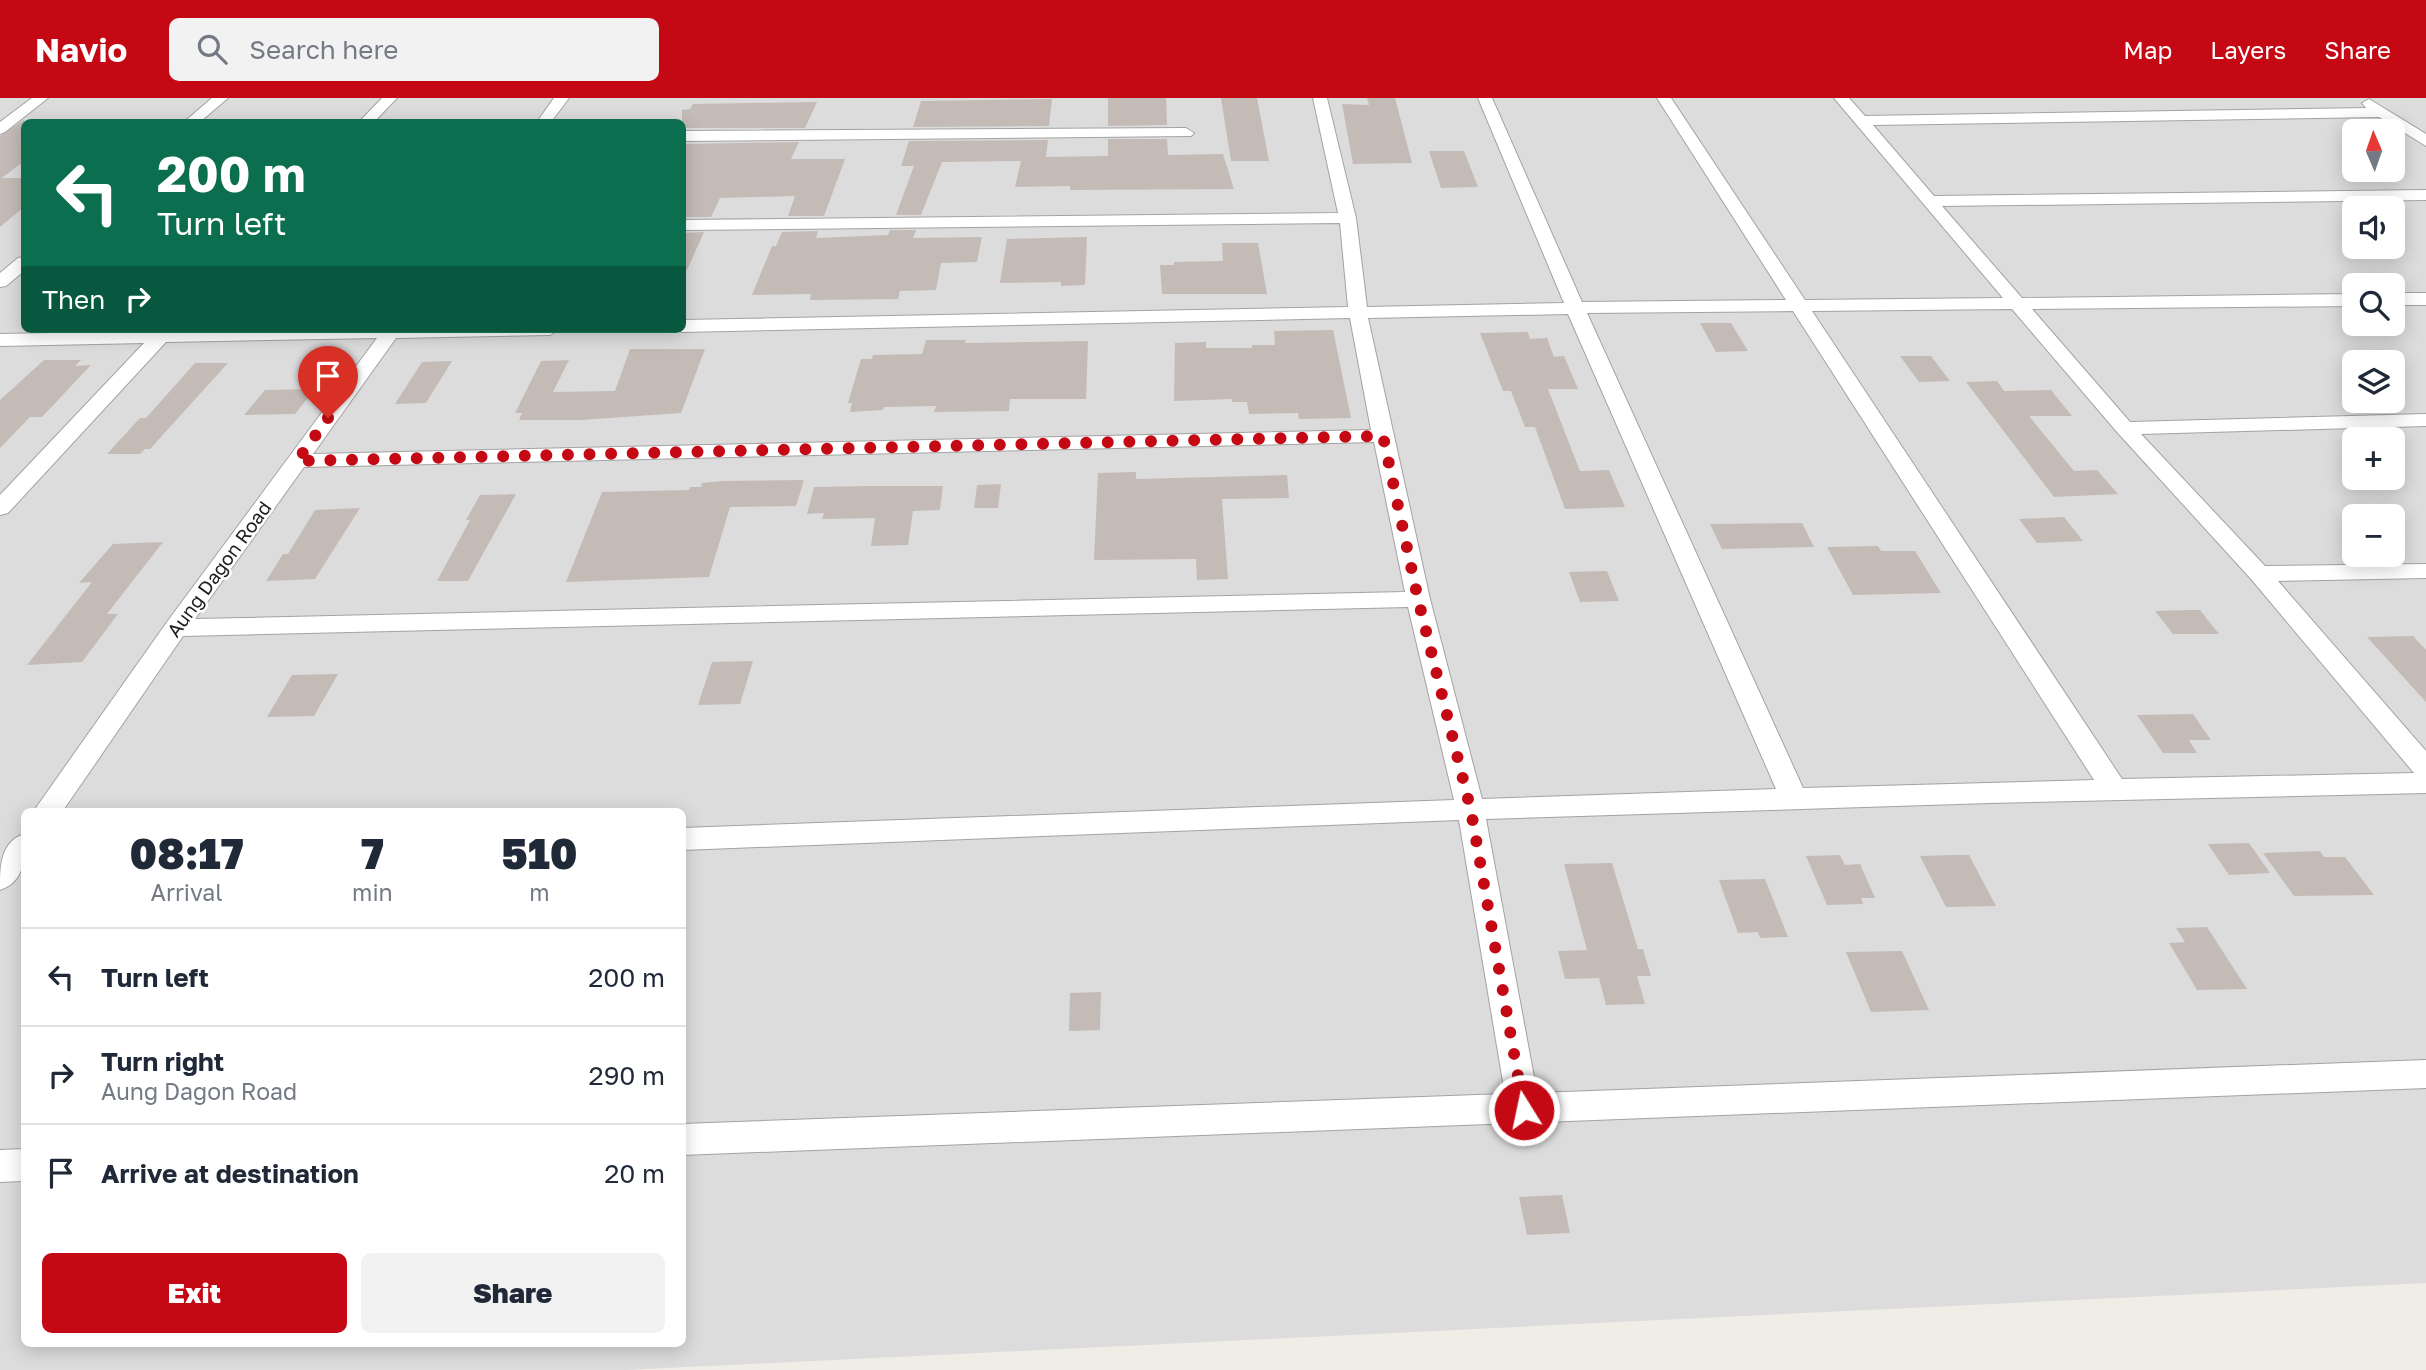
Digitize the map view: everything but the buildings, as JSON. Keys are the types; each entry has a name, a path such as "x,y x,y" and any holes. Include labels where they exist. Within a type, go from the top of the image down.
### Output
{"street":[{"path":"0,129 41,98"},
{"path":"195,119 221,98"},
{"path":"369,119 390,98"},
{"path":"546,119 562,98"},
{"path":"1320,98 1348,218 1358,313 1383,436 1418,599 1471,811 1524,1110"},
{"path":"1485,98 1575,308 1794,798"},
{"path":"1664,98 2113,788"},
{"path":"1841,98 2124,428 2259,574 2426,769"},
{"path":"2361,98 2424,137"},
{"path":"1861,121 2383,113"},
{"path":"686,136 1186,133"},
{"path":"1929,201 2426,195"},
{"path":"686,225 1348,218"},
{"path":"0,282 21,264"},
{"path":"2405,299 2426,299"},
{"path":"686,326 1575,308 2342,300"},
{"path":"0,340 164,333"},
{"path":"0,508 164,333"},
{"name":"Aung Dagon Road","path":"50,808 176,628 390,333"},
{"path":"2124,428 2426,420"},
{"path":"297,461 1383,436"},
{"path":"2259,574 2426,572"},
{"path":"176,628 1418,599"},
{"path":"686,839 1794,798 2113,788 2426,783"},
{"path":"686,1140 2426,1074"},
{"path":"0,1166 21,1165"}],"shaded area":[{"path":"0,98 2426,98 2426,1283 627,1370 0,1370"}],"route":[{"path":"328,418 297,461 1383,436 1418,599 1471,811 1524,1110"}]}
